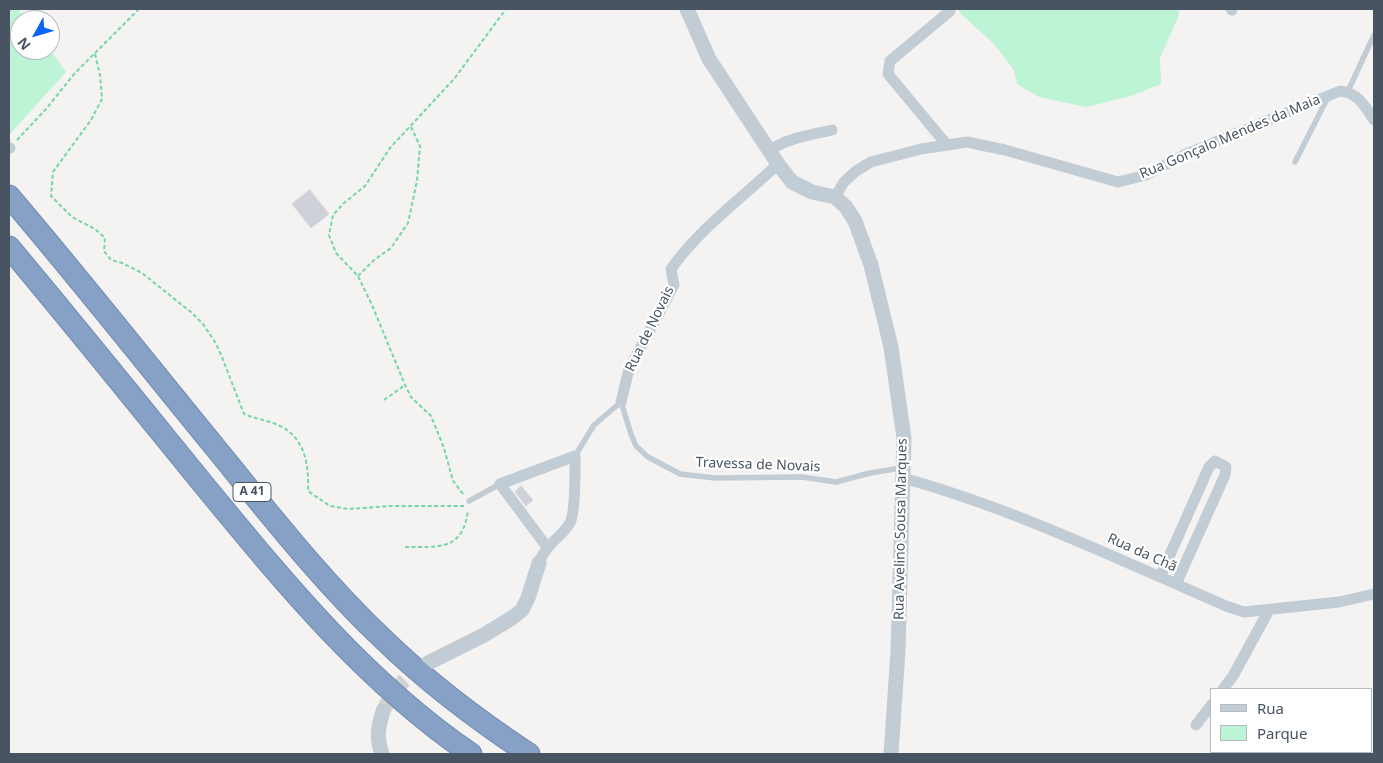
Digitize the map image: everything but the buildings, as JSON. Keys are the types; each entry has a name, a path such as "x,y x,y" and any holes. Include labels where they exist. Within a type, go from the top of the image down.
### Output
{"highway":[{"name":"A 41","path":"9,196 269,514 339,595 426,678 472,715 529,754"},
{"name":"A 41","path":"9,247 246,536 335,638 383,684 434,727 471,754"}],"street":[{"path":"687,9 709,59 769,151 792,182 812,192 835,197"},
{"path":"946,145 888,74 890,61 950,11"},
{"path":"1348,91 1366,107 1374,120"},
{"name":"Rua Gonçalo Mendes da Maia","path":"835,197 844,182 856,171 871,162 921,149 967,142 1005,150 1118,182 1146,175 1186,154 1329,94 1348,91"},
{"path":"769,151 776,146 793,140 832,130"},
{"name":"Rua de Novais","path":"621,402 630,369 674,285 670,269 707,227 778,164"},
{"name":"Rua Avelino Sousa Marques","path":"835,197 846,207 855,221 871,265 891,347 904,438 898,651 891,754"},
{"path":"428,663 484,635 522,610 543,553 570,522 573,511 575,456 500,484 547,547"},
{"path":"1160,578 1209,467 1215,461 1226,467 1225,475 1176,584"},
{"name":"Rua da Chã","path":"903,473 930,485 1043,526 1160,578 1244,612 1339,602 1374,594"},
{"path":"1224,688 1233,676 1269,610"},
{"path":"1196,725 1210,707"},
{"path":"382,754 377,730 383,711"}],"lane":[{"path":"1348,91 1374,35"},
{"path":"1295,162 1329,94"},
{"path":"575,456 594,425 621,402"},
{"name":"Travessa de Novais","path":"621,402 636,446 648,457 680,474 715,478 802,477 836,482 870,473 903,473"},
{"path":"469,504 500,484"}],"path":[{"path":"9,148 46,109 75,74 139,9"},
{"path":"405,547 437,547 450,544 459,536 467,520 469,504 453,481 444,448 431,416 412,397 405,385 358,276 336,253 328,236 332,215 365,186 390,148 454,79 506,9"},
{"path":"95,54 100,75 102,99 91,120 53,172 51,196 72,217 96,229 105,238 104,251 112,260 142,273 203,324 222,357 244,414 276,424 288,430 298,439 304,450 307,462 308,491 318,499 330,506 348,509 469,504"},
{"path":"358,276 374,260 391,248 408,223 417,181 420,146 411,126"},
{"path":"384,400 405,385"}],"green space":[{"path":"9,9 18,9 10,10 10,60 57,60 66,72 9,135"},
{"path":"958,9 1178,9 1179,15 1160,58 1161,84 1131,96 1086,107 1039,97 1017,84 1014,70 994,44 962,15"}],"tunnel":[{"path":"383,711 391,696 400,685 425,665"}]}
